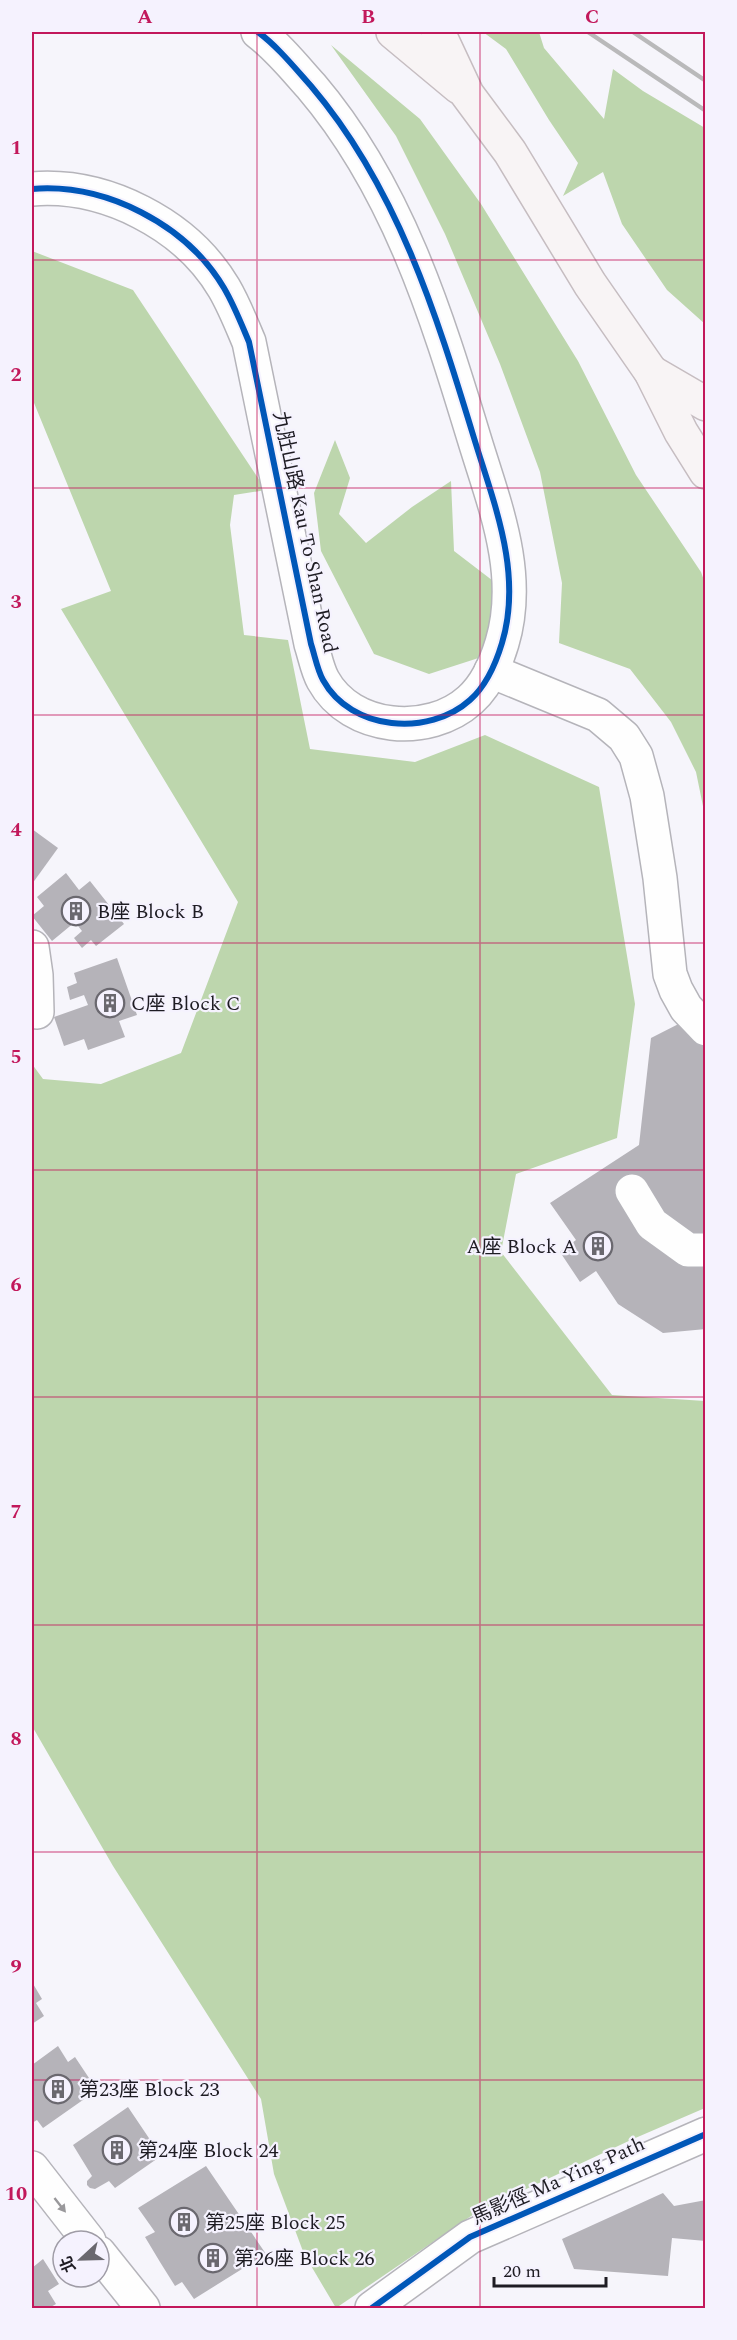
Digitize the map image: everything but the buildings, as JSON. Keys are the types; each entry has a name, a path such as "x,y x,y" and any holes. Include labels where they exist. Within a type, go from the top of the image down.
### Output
{"main road":[{"path":"393,32 467,94"},
{"path":"438,32 467,94 510,153 590,284 651,372 681,432 705,472"},
{"path":"651,372 705,404"}],"street":[{"name":"九肚山路 Kau To Shan Road","path":"32,189 78,192 108,198 137,210 186,243 207,264 223,286 249,342 311,644 323,680 333,693 360,713 376,720 409,724 425,722 454,711 469,701 482,687 502,644 508,618 510,588 508,559 501,529 462,399 430,299 394,214 359,150 326,104 275,45 258,32"},
{"path":"491,671 598,715 624,737 636,756 645,786 660,878 670,974 675,990 686,1008 705,1029"},
{"path":"32,947 36,975 37,1012"},
{"path":"633,1191 652,1224 688,1250 705,1250"},
{"name":"馬影徑 Ma Ying Path","path":"372,2308 470,2236 705,2134"},
{"path":"32,2168 80,2229"},
{"path":"111,2268 143,2308"}],"green space":[{"path":"483,32 539,32 544,48 604,119 613,69 643,91 705,128 705,324 667,290 622,224 603,172 563,196 578,163 506,49"},
{"path":"331,45 420,119 481,204 578,361 636,475 701,572 706,586 705,816 696,772 671,722 630,669 559,643 562,583 540,472 500,364 445,234 396,136"},
{"path":"32,251 133,290 266,490 234,495 230,525 244,635 288,640 310,749 415,762 485,735 599,787 635,1004 617,1138 516,1174 501,1252 612,1395 705,1401 705,2108 477,2212 336,2308 304,2254 274,2174 261,2099 113,1866 32,1726 32,1064 43,1079 101,1084 181,1053 238,902 61,609 111,591 32,398"},
{"path":"335,440 350,478 339,514 366,543 412,507 451,481 454,551 501,587 494,653 429,674 374,654 321,551 314,493"}],"railway":[{"path":"588,32 706,111"},
{"path":"633,32 706,81"}],"cycle path":[{"path":"32,189 60,189 87,193 141,212 166,227 208,265 228,294 249,342 311,644 323,680 336,697 352,710 371,718 392,723 413,723 434,720 453,712 470,700 486,681 502,643 508,617 508,565 497,513 445,344 410,253 390,209 341,125 311,86 258,32"},
{"path":"372,2308 470,2237 706,2134"}],"place":[{"name":"B座 Block B","path":"76,911"},
{"name":"C座 Block C","path":"110,1003"},
{"name":"A座 Block A","path":"598,1246"},
{"name":"第23座 Block 23","path":"58,2089"},
{"name":"第24座 Block 24","path":"117,2150"},
{"name":"第25座 Block 25","path":"184,2222"},
{"name":"第26座 Block 26","path":"213,2258"}]}
